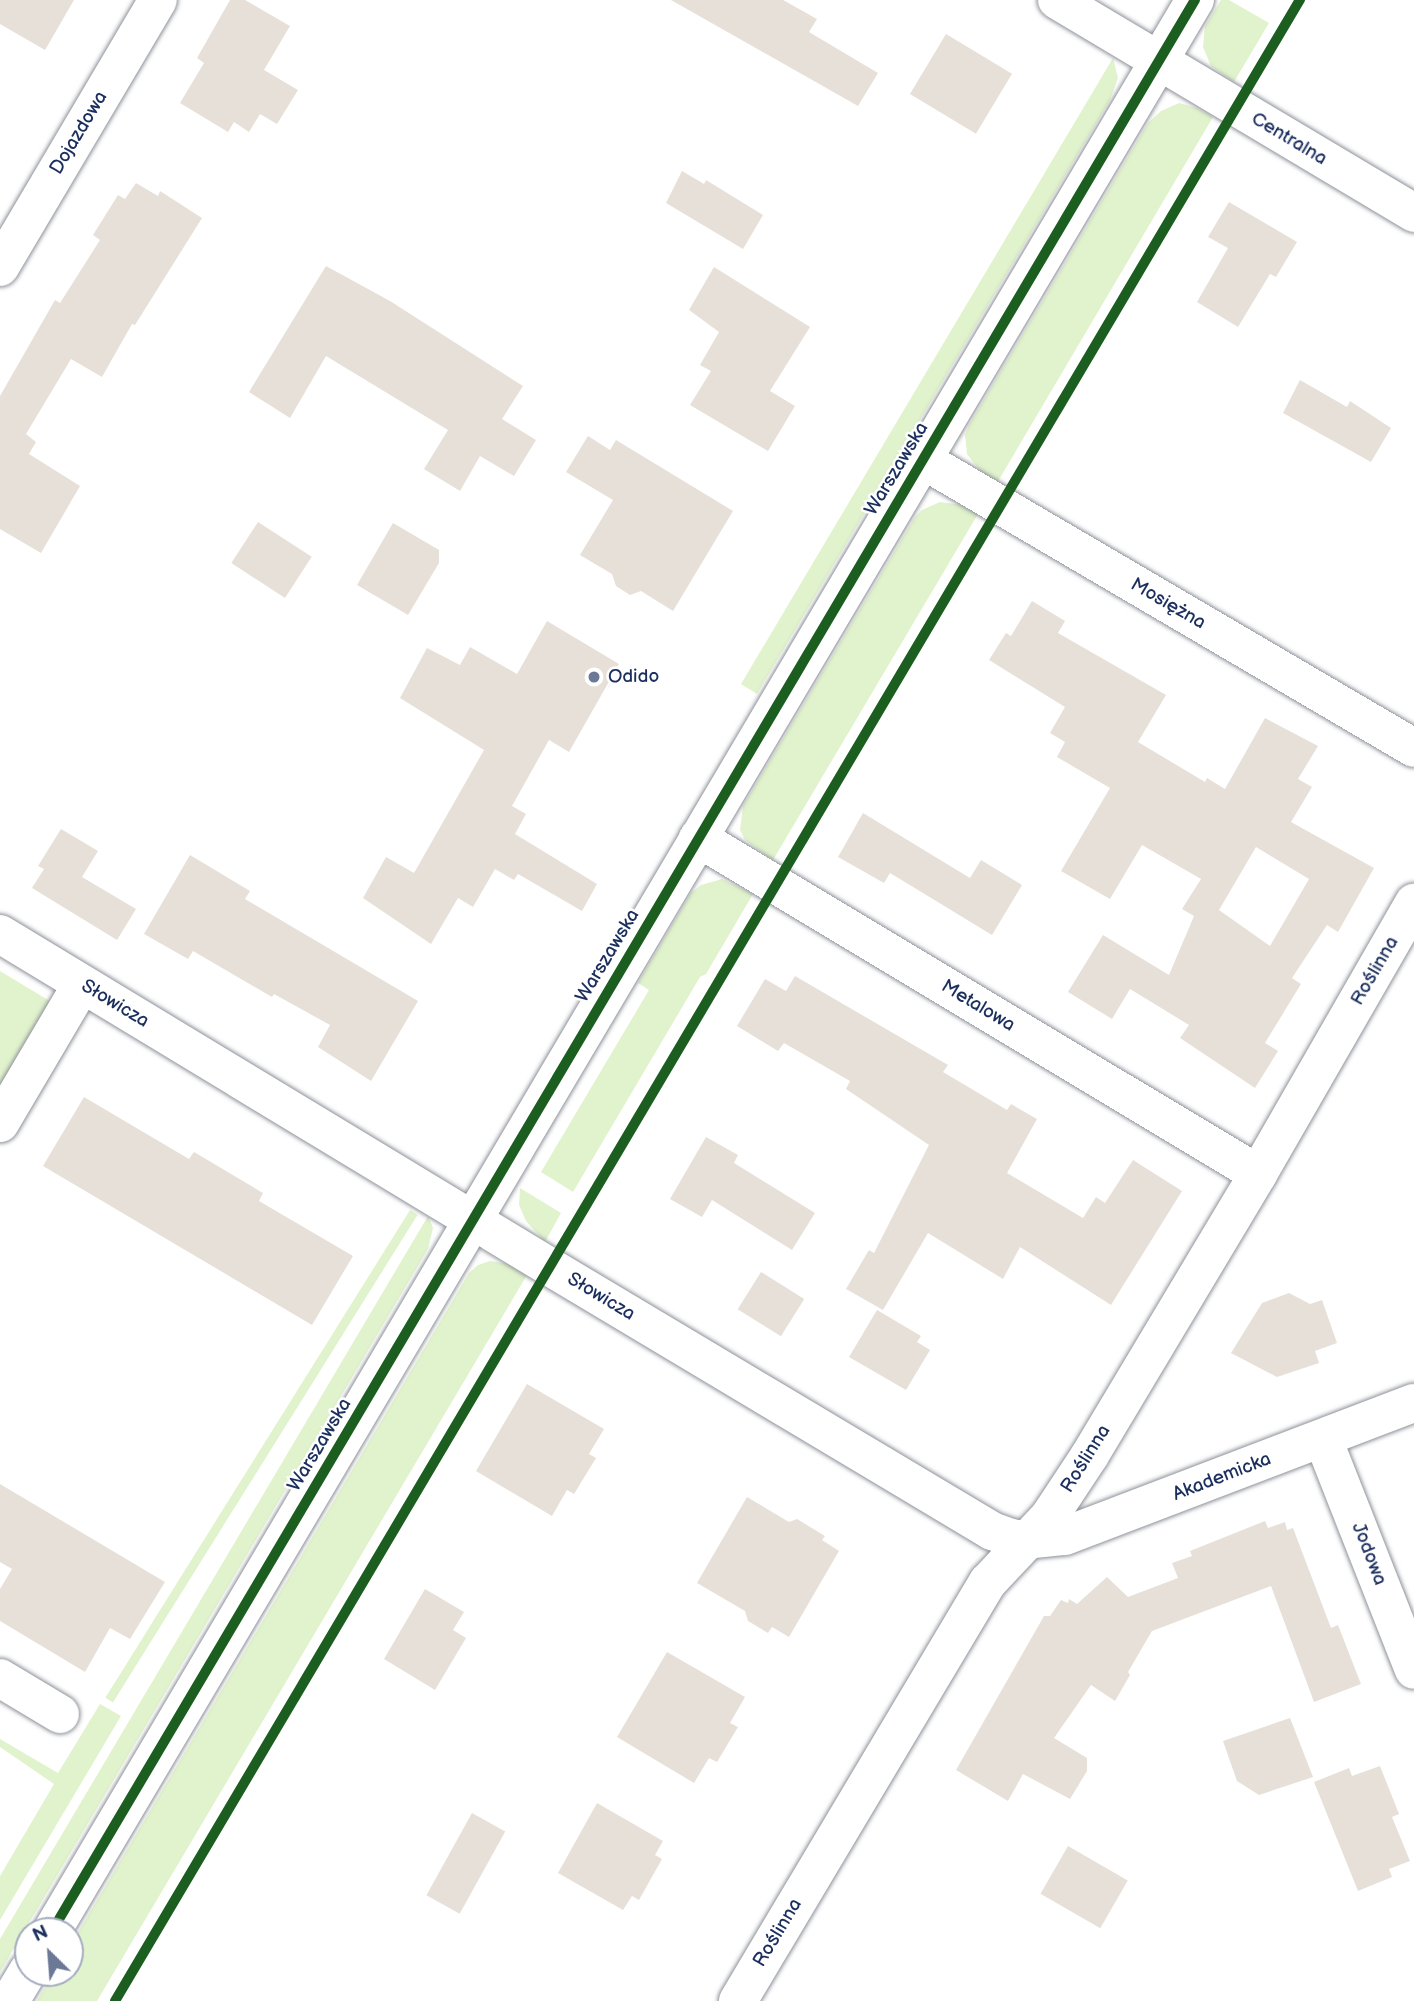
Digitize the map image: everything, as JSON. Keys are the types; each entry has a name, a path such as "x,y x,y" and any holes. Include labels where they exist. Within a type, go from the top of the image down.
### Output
{"street":[{"name":"Dojazdowa","path":"0,267 158,0"},
{"name":"Centralna","path":"1057,0 1414,213"},
{"name":"Warszawska","path":"60,1917 1195,0"},
{"name":"Mosiężna","path":"923,460 1414,748"},
{"name":"Metalowa","path":"698,838 1258,1174"},
{"name":"Roślinna","path":"738,2001 988,1582 1049,1517 1090,1455 1258,1174 1414,903"},
{"name":"Słowicza","path":"0,934 992,1531 1026,1540"},
{"path":"0,1123 82,984"},
{"name":"Akademicka","path":"1026,1540 1065,1536 1414,1403"},
{"name":"Jodowa","path":"1323,1439 1414,1670"},
{"path":"0,1678 60,1714"}],"green space":[{"path":"1221,0 1229,0 1269,23 1234,82 1211,66 1203,47 1205,26"},
{"path":"1113,58 1118,78 1110,100 757,694 741,684"},
{"path":"1179,103 1197,108 1213,117 997,483 981,472 967,454 965,435 969,425 1148,123 1161,111"},
{"path":"940,502 962,505 978,514 773,860 745,840 740,830 743,806 915,517 922,510"},
{"path":"722,879 753,894 706,974 700,977 573,1192 541,1172 649,990 638,983 691,893 701,885"},
{"path":"0,971 53,1003 0,1093"},
{"path":"520,1188 561,1213 545,1242 526,1221 519,1205"},
{"path":"410,1210 418,1215 113,1702 105,1698"},
{"path":"428,1216 433,1228 428,1249 33,1917 14,1917 14,1948 0,1972 0,1939"},
{"path":"490,1261 509,1264 527,1275 97,2001 37,2001 46,1987 84,1987 84,1922 469,1273 478,1265"},
{"path":"100,1704 121,1716 0,1920 0,1876 54,1784 0,1747 0,1739 58,1773"}],"building":[{"path":"0,0 74,0 45,50 0,24"},
{"path":"230,0 245,0 290,26 264,70 298,90 277,124 260,114 249,132 234,122 228,132 180,103 204,63 197,58"},
{"path":"671,0 783,0 817,19 809,32 878,73 858,106"},
{"path":"946,34 1012,74 976,134 910,94"},
{"path":"682,171 704,184 706,180 763,215 743,249 666,203"},
{"path":"136,183 158,196 160,191 202,218 135,325 132,324 102,377 71,359 26,434 36,442 29,454 80,486 41,553 0,529 0,396 55,300 60,303 100,240 93,235 118,195 125,199"},
{"path":"1229,202 1297,242 1276,277 1270,274 1238,327 1197,302 1228,248 1208,237"},
{"path":"326,266 390,301 523,386 502,419 536,440 514,476 480,456 460,491 424,469 448,430 326,356 290,418 249,392"},
{"path":"714,267 810,327 770,391 795,406 768,451 690,405 711,371 700,365 719,332 689,310"},
{"path":"1300,380 1347,407 1350,401 1391,428 1371,462 1283,413"},
{"path":"588,436 610,450 616,440 733,511 673,611 641,591 630,595 616,586 612,574 580,555 613,500 566,472"},
{"path":"258,522 312,557 285,598 231,563"},
{"path":"393,523 439,550 439,563 408,615 357,585"},
{"path":"1032,601 1065,621 1058,633 1166,695 1138,742 1205,782 1207,778 1225,789 1265,718 1318,746 1298,779 1312,787 1291,822 1374,868 1338,932 1327,925 1292,978 1301,984 1265,1043 1278,1051 1255,1088 1180,1038 1189,1025 1130,989 1112,1019 1068,992 1103,935 1169,975 1194,916 1182,909 1201,879 1142,845 1110,899 1061,871 1110,788 1057,757 1065,742 1050,733 1065,707 989,660 1006,633 1011,636","holes":["1256,847 1309,879 1270,946 1219,910"]},
{"path":"547,621 619,664 569,752 549,740 512,806 526,814 515,834 597,884 582,911 518,874 514,880 495,869 473,907 458,898 431,944 363,898 386,857 414,873 484,750 400,698 427,648 460,665 470,647 517,674"},
{"path":"863,813 970,878 981,860 1022,885 992,935 890,873 884,883 838,857"},
{"path":"61,829 98,851 82,877 136,909 117,940 32,888 44,869 38,866"},
{"path":"190,855 250,891 245,899 418,1001 371,1081 318,1047 330,1025 274,994 272,997 193,951 188,959 144,934"},
{"path":"795,976 948,1065 943,1072 1007,1110 1011,1104 1037,1119 1007,1173 1083,1218 1096,1197 1105,1203 1133,1160 1182,1191 1111,1305 1020,1247 1003,1279 928,1233 883,1310 846,1289 869,1250 874,1253 929,1145 846,1089 850,1081 784,1043 778,1051 737,1026 765,979 786,991"},
{"path":"84,1097 189,1159 194,1152 263,1193 259,1201 353,1256 312,1325 43,1166"},
{"path":"706,1137 738,1155 734,1163 815,1213 792,1250 712,1200 702,1217 670,1199"},
{"path":"761,1272 804,1299 781,1336 738,1309"},
{"path":"1289,1293 1310,1304 1322,1300 1337,1343 1315,1351 1319,1363 1277,1377 1231,1353 1262,1303"},
{"path":"877,1310 921,1336 917,1342 930,1350 906,1390 849,1357"},
{"path":"527,1384 604,1429 589,1454 596,1458 574,1494 567,1490 552,1516 476,1471"},
{"path":"0,1484 165,1582 130,1639 110,1628 85,1672 0,1621 0,1589 12,1569 0,1562"},
{"path":"747,1497 789,1522 797,1519 825,1536 822,1540 839,1551 789,1637 772,1627 768,1633 748,1621 745,1611 697,1583"},
{"path":"1265,1521 1268,1528 1285,1522 1287,1530 1293,1528 1331,1628 1338,1625 1361,1684 1314,1702 1271,1586 1152,1631 1115,1701 1091,1685 1054,1738 1087,1758 1087,1771 1070,1799 1023,1774 1008,1801 956,1770 1044,1616 1050,1616 1061,1600 1068,1603 1069,1599 1077,1604 1107,1577 1128,1597 1178,1578 1172,1563 1192,1556 1190,1551"},
{"path":"425,1589 464,1612 453,1630 466,1638 435,1690 384,1659"},
{"path":"667,1652 745,1697 730,1723 738,1727 717,1762 709,1758 694,1783 617,1737"},
{"path":"1290,1718 1313,1777 1259,1795 1237,1781 1223,1741"},
{"path":"1380,1766 1399,1814 1392,1817 1410,1861 1389,1869 1392,1877 1358,1891 1314,1782 1349,1768 1352,1776"},
{"path":"597,1803 663,1841 655,1855 662,1859 639,1900 632,1896 623,1910 558,1873"},
{"path":"472,1813 505,1831 460,1914 426,1895"},
{"path":"1068,1846 1128,1880 1100,1928 1040,1894"}],"cycle path":[{"path":"60,1917 1195,0"},
{"path":"115,2001 1300,0"}],"place":[{"name":"Odido","path":"594,677"}]}
